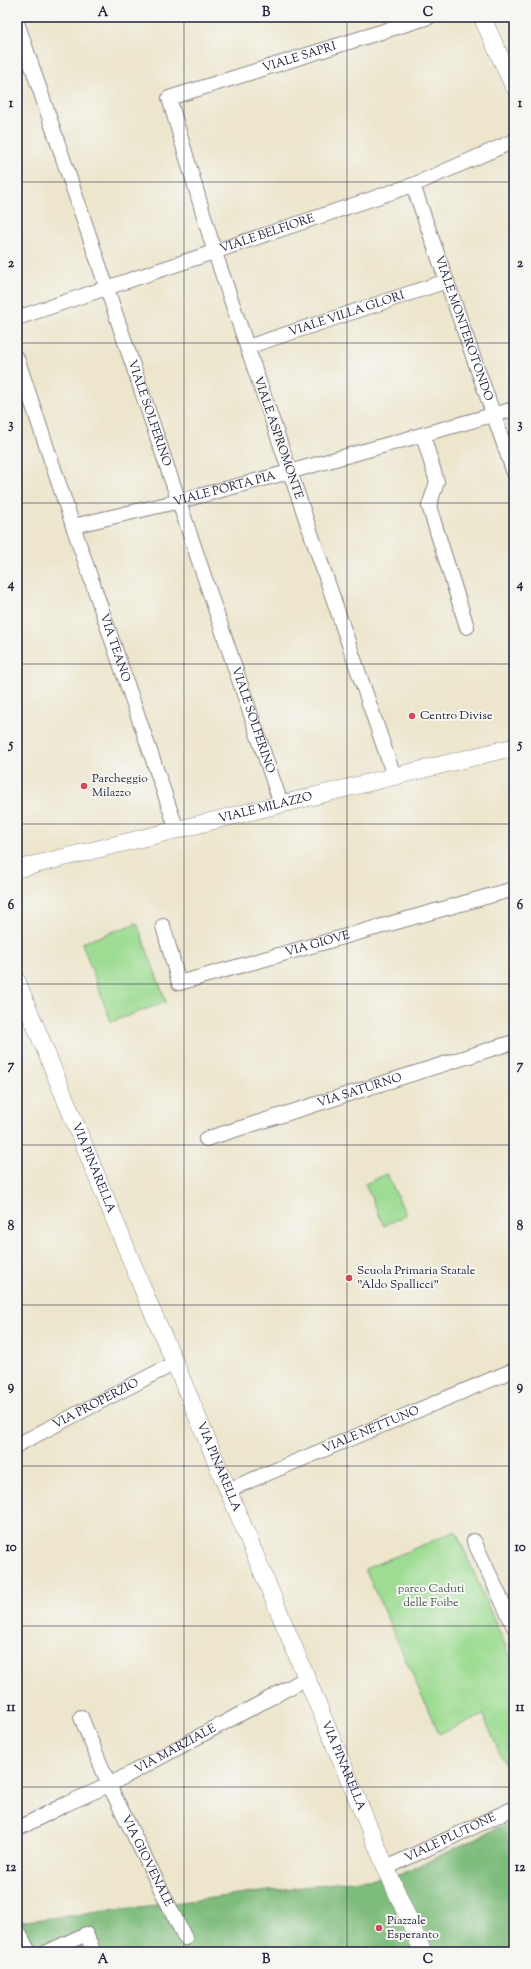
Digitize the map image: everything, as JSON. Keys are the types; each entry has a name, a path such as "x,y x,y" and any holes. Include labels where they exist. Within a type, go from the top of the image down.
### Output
{"street":[{"name":"VIALE SAPRI","path":"169,98 429,17"},
{"path":"482,17 514,87"},
{"name":"VIALE SOLFERINO","path":"17,22 180,501 281,804"},
{"name":"VIALE ASPROMONTE","path":"169,98 214,250 394,776"},
{"name":"VIALE BELFIORE","path":"17,318 214,250 413,185 514,141"},
{"name":"VIALE MONTEROTONDO","path":"413,185 514,473"},
{"name":"VIALE VILLA GLORI","path":"247,347 447,281"},
{"name":"VIA TEANO","path":"17,358 54,465 72,526 178,830"},
{"name":"VIALE PORTA PIA","path":"72,526 180,501 494,416 514,409"},
{"path":"423,435 437,482 429,506 468,627"},
{"name":"VIALE MILAZZO","path":"17,869 514,747"},
{"name":"VIA GIOVE","path":"163,926 179,983 514,889"},
{"name":"VIA PINARELLA","path":"17,981 149,1304 386,1868 423,1952"},
{"name":"VIA SATURNO","path":"206,1139 514,1042"},
{"name":"VIA PROPERZIO","path":"17,1445 175,1363"},
{"name":"VIALE NETTUNO","path":"228,1490 514,1370"},
{"path":"474,1541 509,1603 514,1628"},
{"name":"VIA MARZIALE","path":"17,1830 66,1804 109,1785 307,1678"},
{"path":"81,1717 109,1785"},
{"name":"VIA GIOVENALE","path":"109,1785 185,1938"},
{"name":"VIALE PLUTONE","path":"386,1868 514,1808"},
{"path":"17,1929 31,1951"},
{"path":"47,1952 86,1934 94,1952"}],"green space":[{"path":"137,923 166,1002 111,1022 82,943"},
{"path":"387,1174 406,1215 384,1226 365,1184"},
{"name":"parco Caduti delle Foibe","path":"456,1531 514,1666 514,1786 483,1715 439,1734 365,1569"},
{"path":"514,1820 514,1952 17,1952 17,1922 400,1875"}],"place":[{"name":"Centro Divise","path":"412,716"},
{"name":"Parcheggio Milazzo","path":"84,786"},
{"name":"Scuola Primaria Statale \"Aldo Spallicci\"","path":"349,1278"},
{"name":"Piazzale Esperanto","path":"379,1928"}]}
